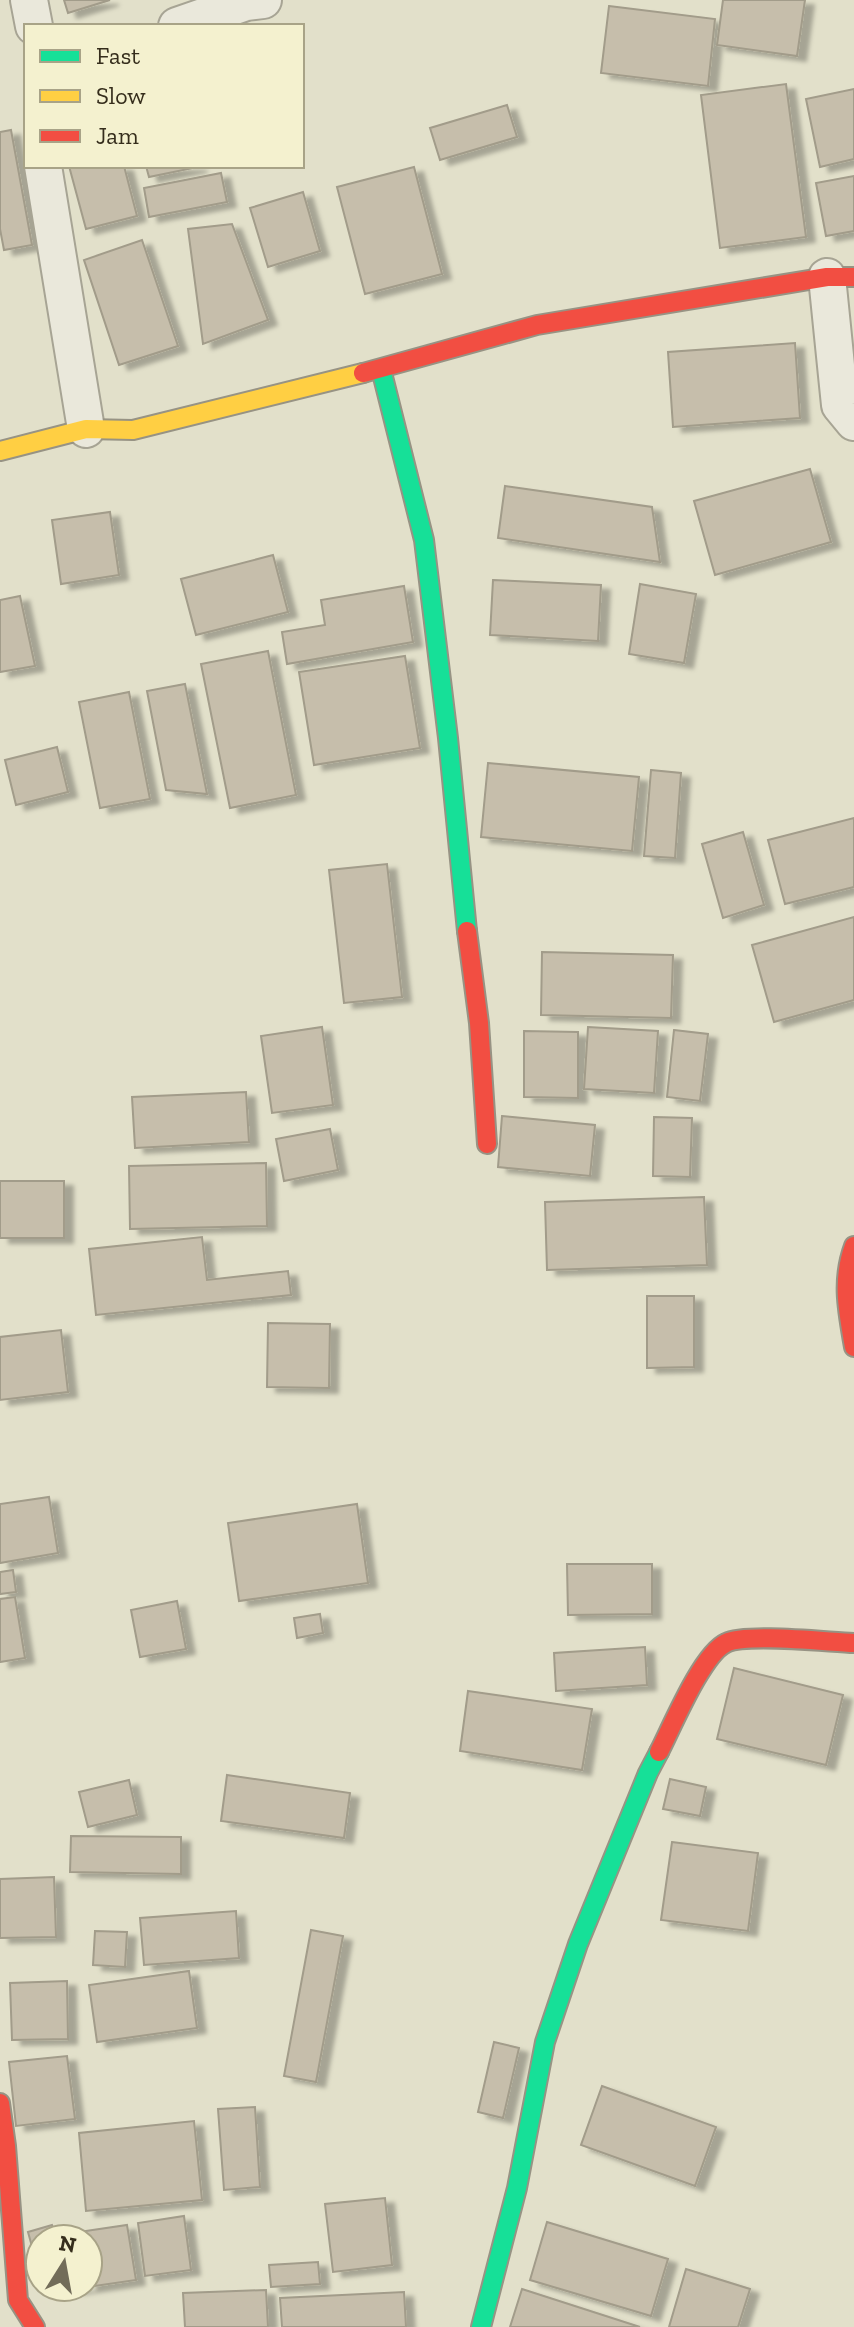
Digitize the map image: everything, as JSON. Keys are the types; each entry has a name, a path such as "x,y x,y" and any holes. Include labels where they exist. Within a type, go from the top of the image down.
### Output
{"street":[{"path":"29,0 34,24"},
{"path":"183,24 246,2 263,0"},
{"path":"43,168 86,429"},
{"path":"0,451 86,429 133,430 381,369 537,325 840,277 840,405 854,422"},
{"path":"381,369 424,540 479,1023 487,1144"},
{"path":"854,1246 843,1287 854,1347"},
{"path":"481,2327 517,2188 545,2042 578,1944 648,1773 697,1678 712,1654 725,1643 744,1638 854,1643"},
{"path":"0,2103 18,2300 35,2327"}],"building":[{"path":"64,0 110,0 68,13"},
{"path":"723,0 805,0 797,56 717,45"},
{"path":"609,6 715,19 708,86 601,73"},
{"path":"786,84 806,237 720,248 701,95"},
{"path":"854,89 854,159 820,167 806,99"},
{"path":"507,105 517,137 440,160 430,128"},
{"path":"11,130 32,245 4,250 0,229 0,132"},
{"path":"414,167 442,274 365,294 337,187"},
{"path":"70,168 125,168 137,216 86,229"},
{"path":"147,168 193,168 149,177"},
{"path":"221,173 227,202 149,217 144,188"},
{"path":"854,176 854,231 826,236 816,183"},
{"path":"303,192 320,251 268,267 250,208"},
{"path":"232,224 268,320 203,344 188,229"},
{"path":"142,240 178,346 119,365 84,260"},
{"path":"795,343 800,418 673,427 668,352"},
{"path":"810,469 831,542 715,575 694,501"},
{"path":"505,486 652,507 660,562 498,538"},
{"path":"110,512 119,575 61,584 52,520"},
{"path":"273,555 288,612 196,635 181,579"},
{"path":"493,580 601,585 598,641 490,635"},
{"path":"640,584 696,594 684,663 629,654"},
{"path":"404,586 413,642 287,664 282,632 325,625 321,600"},
{"path":"20,596 35,666 0,672 0,600"},
{"path":"268,651 296,795 230,808 201,664"},
{"path":"405,656 420,748 314,765 299,672"},
{"path":"185,684 207,794 166,790 147,691"},
{"path":"129,692 150,799 100,808 79,702"},
{"path":"57,747 68,792 16,805 5,760"},
{"path":"488,763 639,777 632,851 481,837"},
{"path":"651,770 681,773 675,858 644,856"},
{"path":"854,818 854,887 785,904 768,840"},
{"path":"743,832 764,905 723,918 702,844"},
{"path":"387,864 402,997 344,1003 329,870"},
{"path":"854,917 854,1000 774,1022 752,945"},
{"path":"542,952 673,955 671,1018 541,1015"},
{"path":"322,1027 333,1105 272,1113 261,1036"},
{"path":"588,1027 658,1031 654,1093 584,1089"},
{"path":"674,1030 708,1034 700,1101 667,1097"},
{"path":"524,1031 578,1032 578,1098 524,1097"},
{"path":"246,1092 249,1142 135,1148 132,1097"},
{"path":"502,1116 595,1125 590,1176 498,1167"},
{"path":"654,1117 692,1118 690,1177 653,1176"},
{"path":"330,1129 338,1170 284,1181 276,1139"},
{"path":"266,1163 267,1226 130,1229 129,1166"},
{"path":"0,1181 64,1181 64,1238 0,1238"},
{"path":"704,1197 707,1265 547,1270 545,1202"},
{"path":"202,1237 207,1280 288,1271 291,1295 96,1315 89,1249"},
{"path":"647,1296 694,1296 694,1367 647,1368"},
{"path":"268,1323 330,1324 329,1388 267,1387"},
{"path":"61,1330 68,1392 0,1400 0,1337"},
{"path":"49,1497 58,1553 0,1563 0,1504"},
{"path":"357,1504 368,1583 239,1601 228,1523"},
{"path":"567,1564 652,1564 652,1614 568,1615"},
{"path":"13,1570 16,1592 0,1594 0,1572"},
{"path":"15,1597 25,1658 0,1662 0,1599"},
{"path":"177,1601 186,1649 140,1657 131,1610"},
{"path":"320,1614 323,1633 297,1638 294,1618"},
{"path":"645,1647 647,1685 556,1691 554,1653"},
{"path":"734,1668 843,1695 826,1765 717,1739"},
{"path":"468,1691 592,1709 582,1770 460,1751"},
{"path":"227,1775 350,1793 344,1838 221,1821"},
{"path":"670,1779 706,1787 700,1816 663,1809"},
{"path":"129,1780 137,1815 88,1827 79,1792"},
{"path":"71,1836 181,1837 181,1874 70,1872"},
{"path":"672,1842 758,1853 748,1931 661,1920"},
{"path":"54,1877 56,1937 0,1938 0,1879"},
{"path":"236,1911 239,1958 144,1965 140,1918"},
{"path":"311,1930 343,1936 316,2082 284,2076"},
{"path":"95,1931 127,1932 125,1967 93,1965"},
{"path":"189,1971 197,2028 97,2042 89,1985"},
{"path":"67,1981 68,2039 12,2040 10,1983"},
{"path":"494,2042 519,2048 503,2118 478,2112"},
{"path":"67,2056 75,2119 16,2126 9,2062"},
{"path":"602,2086 716,2127 695,2186 581,2145"},
{"path":"255,2107 260,2187 224,2190 218,2109"},
{"path":"194,2121 202,2200 86,2211 79,2133"},
{"path":"385,2198 392,2265 333,2272 325,2204"},
{"path":"184,2216 191,2270 145,2276 138,2223"},
{"path":"547,2222 668,2259 651,2316 530,2280"},
{"path":"127,2225 136,2280 104,2285 104,2228"},
{"path":"318,2262 320,2284 271,2287 269,2265"},
{"path":"686,2269 750,2289 738,2327 669,2327"},
{"path":"522,2289 640,2327 510,2327"},
{"path":"266,2290 268,2327 185,2327 183,2293"},
{"path":"404,2292 406,2327 282,2327 280,2298"}],"traffic: fast":[{"path":"381,369 424,540 467,931"},
{"path":"481,2327 517,2188 545,2042 578,1944 659,1752"}],"traffic: slow":[{"path":"0,451 86,429 133,430 363,373"}],"traffic: jam":[{"path":"363,373 537,325 827,277 854,277"},
{"path":"467,931 479,1023 487,1144"},
{"path":"854,1246 847,1284 854,1347"},
{"path":"659,1752 707,1661 726,1643 768,1638 854,1643"},
{"path":"0,2103 18,2300 35,2327"}]}
